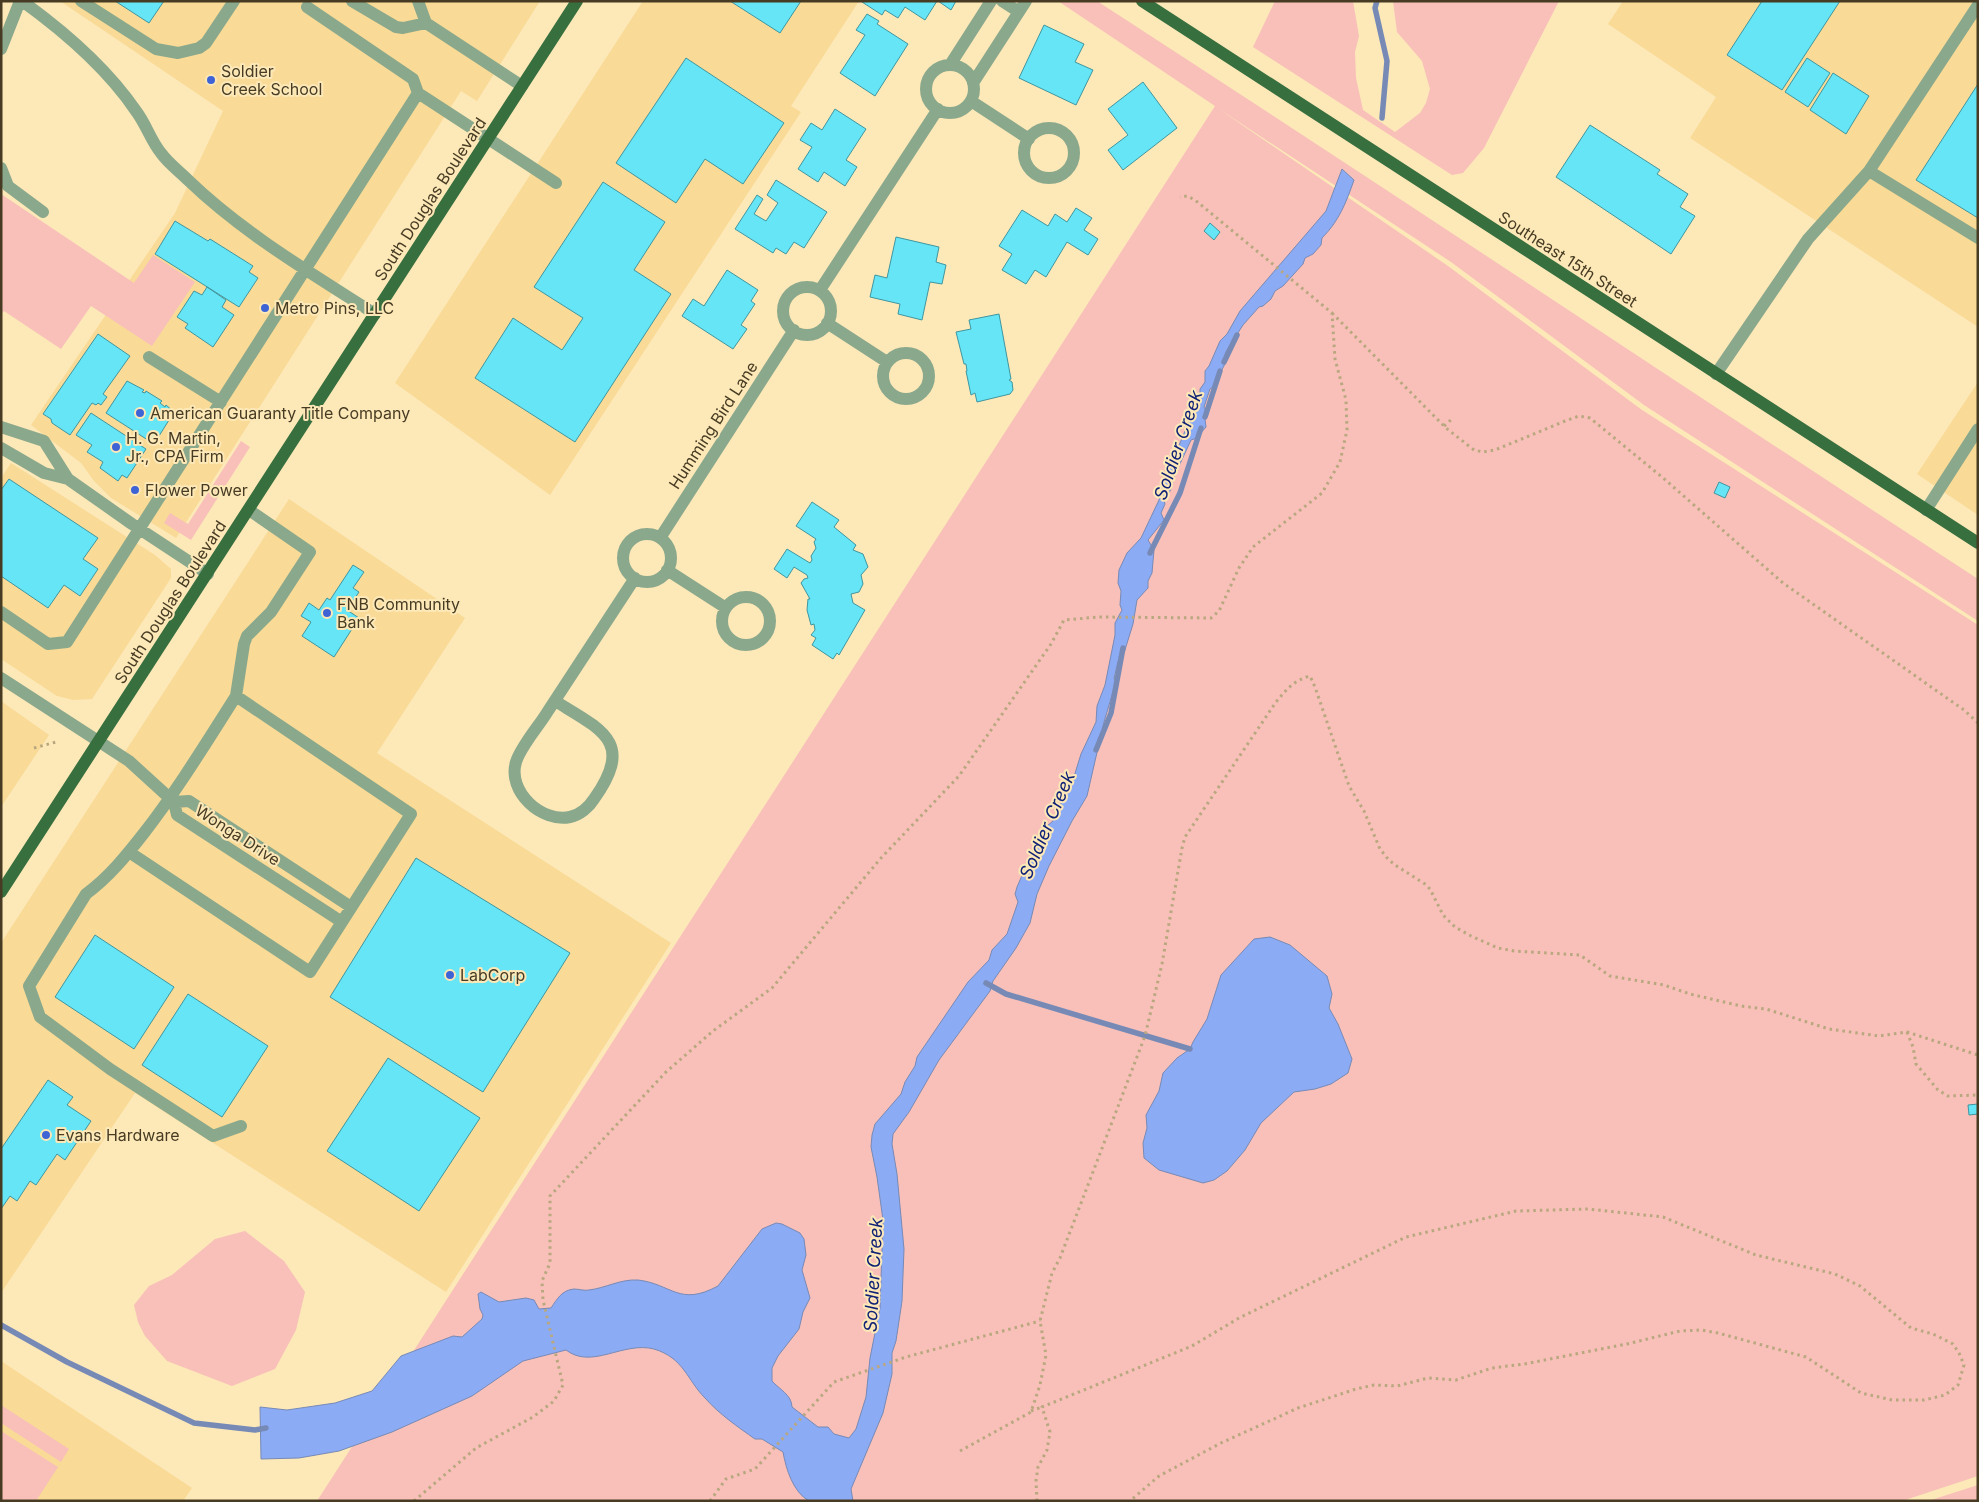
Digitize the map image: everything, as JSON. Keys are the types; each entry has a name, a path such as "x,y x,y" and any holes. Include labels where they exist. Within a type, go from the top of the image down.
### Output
{"main road":[{"name":"South Douglas Boulevard","path":"1,892 577,1"},
{"name":"Southeast 15th Street","path":"1142,1 1978,543"}],"street":[{"path":"1,49 21,1 59,28 96,63 136,111 161,154 203,195 247,229 306,270 375,314"},
{"path":"81,1 156,50 178,53 199,48 206,43 234,1"},
{"path":"352,1 396,27 403,28 426,23"},
{"path":"418,1 426,23 522,86"},
{"path":"950,65 991,1"},
{"path":"974,82 965,70 950,65 937,69 928,80 927,95 931,103 946,113 955,113 965,108 971,101 974,92 974,82 1023,7 1002,1"},
{"path":"1716,374 1808,239 1869,171 1978,4"},
{"path":"307,7 413,79 418,93 556,183"},
{"path":"1,612 48,644 67,642 418,93"},
{"path":"971,101 1029,139"},
{"path":"820,290 938,109"},
{"path":"1050,128 1060,131 1073,144 1074,155 1071,166 1065,173 1057,177 1039,176 1030,169 1025,159 1025,147 1029,139 1044,129 1050,128"},
{"path":"1,168 8,186 43,212"},
{"path":"1869,171 1978,238"},
{"path":"804,287 820,290 830,303 831,315 827,323 823,329 815,333 805,334 794,330 788,324 784,314 784,305 787,298 793,292 804,287"},
{"path":"827,323 887,362"},
{"name":"Humming Bird Lane","path":"660,538 794,330"},
{"path":"149,357 221,402"},
{"path":"1,427 44,441 68,479"},
{"path":"1926,510 1978,429"},
{"path":"1,448 44,473 68,479 140,530 208,574"},
{"path":"241,1126 212,1136 110,1069 40,1016 28,986 86,894 100,884 172,801 236,696 244,644 247,636 271,612 310,552 249,510"},
{"path":"642,534 654,535 660,538 666,543 670,553 671,562 667,570 654,581 645,582 635,578 625,566 624,555 626,547 631,540 642,534"},
{"path":"667,570 726,608"},
{"path":"555,701 602,733 610,744 614,757 607,779 591,804 582,812 570,817 556,817 545,814 524,800 517,789 514,776 516,762 519,756 635,578"},
{"name":"Wonga Drive","path":"1,678 129,761 172,801 178,815 342,922"},
{"path":"129,852 310,972 411,814 236,696"},
{"name":"Wonga Drive","path":"172,801 189,801 351,907"}],"path":[{"path":"1180,197 1187,196 1194,200 1332,313 1444,426 1474,450 1483,452 1495,450 1579,416 1590,418 1662,477 1783,583 1964,710 1978,723"},
{"path":"414,1501 476,1448 533,1417 554,1401 563,1385 543,1300 542,1281 550,1263 550,1196 666,1072 713,1031 772,988 881,858 959,776 1051,644 1064,620 1099,617 1211,618 1219,611 1238,568 1253,547 1322,493 1340,462 1347,430 1346,400 1335,359 1332,313"},
{"path":"1444,426 1452,419"},
{"path":"1031,1412 1040,1385 1046,1355 1040,1321 1052,1274 1060,1258 1145,1036 1162,964 1185,837 1276,702 1300,678 1310,676 1350,786 1380,849 1395,865 1425,884 1443,915 1455,927 1498,948 1580,956 1610,976 1664,985 1690,994 1741,1006 1766,1009 1829,1029 1879,1036 1907,1032 1978,1055"},
{"path":"34,748 56,742"},
{"path":"1907,1032 1914,1047 1916,1064 1938,1090 1948,1096 1978,1095"},
{"path":"960,1451 1042,1407 1192,1346 1239,1318 1406,1237 1516,1211 1588,1208 1663,1217 1756,1255 1835,1274 1860,1286 1911,1328 1933,1334 1953,1344 1964,1365 1958,1385 1945,1395 1924,1400 1892,1400 1861,1393 1806,1358 1718,1333 1701,1330 1680,1331 1628,1344 1524,1364 1492,1368 1456,1380 1428,1378 1397,1386 1374,1385 1356,1389 1298,1408 1221,1443 1159,1476 1130,1501"},
{"path":"710,1501 726,1479 755,1469 834,1382 906,1357 1040,1321"},
{"path":"1037,1501 1036,1481 1038,1467 1046,1450 1050,1432 1042,1407"}],"shaded area":[{"path":"60,1 540,1 477,101 461,91 176,538 111,498 94,481 81,463 31,425 175,213 223,111"},
{"path":"643,1 859,1 791,106 801,112 550,495 395,383"},
{"path":"1058,1 1097,1 1978,579 1978,621 1644,405 1451,262 1216,107 1448,266 1642,410 1978,625 1978,1476 1902,1501 317,1501 1215,106"},
{"path":"1275,1 1353,1 1359,36 1355,52 1356,78 1363,110 1395,132 1420,113 1426,103 1430,89 1422,61 1397,32 1393,1 1559,1 1484,148 1463,173 1452,175 1253,47"},
{"path":"1623,1 1978,1 1978,327 1690,138 1716,97 1608,24"},
{"path":"1,194 134,283 153,255 195,282 152,346 91,306 61,349 4,311 1,314"},
{"path":"1978,382 1978,515 1917,474"},
{"path":"241,441 250,447 191,540 164,523 170,513 188,524"},
{"path":"11,463 155,555 171,569 171,578 92,699 73,700 57,696 1,659 1,478"},
{"path":"289,499 465,618 377,753 671,943 446,1292 135,1093 1,1293 1,943"},
{"path":"1,701 49,735 1,807"},
{"path":"245,1231 284,1261 305,1292 296,1330 275,1369 232,1386 167,1361 145,1336 138,1322 134,1305 149,1286 172,1275 215,1239"},
{"path":"1,1361 192,1488 183,1501 1,1501"},
{"path":"1,1405 69,1449 61,1462 1,1423"},
{"path":"1,1431 58,1467 36,1501 1,1501"},
{"path":"1978,1485 1978,1501 1928,1501"}],"water":[{"path":"1342,169 1354,180 1341,211 1333,225 1322,238 1321,245 1313,254 1305,258 1303,264 1283,286 1275,291 1271,299 1259,307 1243,325 1227,350 1225,354 1228,358 1213,387 1210,389 1204,407 1208,414 1205,419 1206,427 1198,434 1197,438 1191,440 1164,500 1165,504 1161,513 1164,520 1148,540 1154,550 1152,573 1148,581 1148,588 1137,600 1133,624 1124,653 1119,656 1120,659 1114,679 1116,681 1104,722 1087,796 1049,866 1037,894 1030,923 1016,948 993,981 990,991 939,1060 909,1112 893,1134 892,1144 897,1174 904,1249 902,1301 896,1341 892,1353 892,1374 883,1413 851,1489 853,1501 809,1501 803,1497 791,1480 783,1452 762,1439 755,1439 722,1415 710,1404 684,1370 672,1358 654,1349 642,1348 586,1357 566,1350 523,1361 472,1396 392,1432 339,1451 299,1458 261,1459 260,1407 287,1410 335,1403 372,1391 401,1356 453,1336 462,1337 482,1319 483,1315 480,1309 478,1294 481,1292 499,1302 526,1298 534,1300 539,1309 551,1308 566,1291 574,1289 589,1290 631,1280 650,1282 685,1294 705,1292 718,1286 762,1229 776,1223 800,1233 804,1239 806,1255 802,1270 810,1298 803,1312 799,1329 778,1356 772,1368 772,1381 788,1396 792,1407 818,1427 828,1427 834,1434 849,1438 856,1429 866,1397 870,1358 880,1308 883,1220 871,1147 875,1124 901,1094 905,1082 915,1066 917,1057 968,982 989,960 992,950 1007,934 1018,902 1015,894 1017,887 1043,829 1052,822 1059,812 1061,803 1072,783 1081,754 1096,722 1097,706 1105,685 1115,635 1115,623 1122,610 1120,605 1121,591 1118,583 1119,570 1127,553 1141,538 1159,500 1164,473 1180,443 1200,395 1200,389 1205,382 1205,371 1220,341 1227,334 1240,311 1326,211"},
{"path":"1270,937 1290,945 1327,976 1332,994 1329,1008 1338,1024 1352,1059 1348,1073 1331,1084 1315,1089 1294,1092 1261,1123 1245,1150 1227,1171 1214,1180 1203,1183 1159,1170 1144,1158 1143,1143 1147,1128 1146,1115 1159,1091 1163,1073 1177,1058 1190,1049 1207,1019 1221,975 1254,939"}],"building":[{"path":"115,1 164,1 149,23"},
{"path":"730,1 801,1 780,33"},
{"path":"863,1 937,1 925,20 905,7 898,18 885,10 882,15"},
{"path":"938,1 956,1 951,10"},
{"path":"1762,1 1840,1 1782,90 1727,55"},
{"path":"867,14 879,21 877,24 908,44 875,96 840,73 865,35 856,30"},
{"path":"1044,25 1084,44 1075,62 1093,70 1076,105 1019,78"},
{"path":"686,58 784,123 743,184 705,159 676,203 616,163"},
{"path":"1807,58 1830,73 1808,107 1785,92"},
{"path":"1833,73 1869,96 1846,134 1810,110"},
{"path":"1143,82 1177,128 1123,170 1108,150 1128,135 1108,109"},
{"path":"1978,84 1978,218 1916,180"},
{"path":"835,109 866,129 846,160 857,167 845,186 824,172 818,182 798,169 812,147 800,140 811,123 822,130"},
{"path":"1590,125 1660,170 1657,174 1688,194 1680,207 1695,216 1671,254 1556,177"},
{"path":"776,180 827,212 804,248 794,242 786,254 776,248 773,253 735,229 757,195 763,199 754,214 766,221 778,203 767,195"},
{"path":"603,182 665,222 634,270 671,294 575,442 475,378 513,318 562,350 583,318 534,287"},
{"path":"1076,208 1092,218 1084,230 1098,239 1088,255 1067,242 1046,277 1035,270 1026,284 1002,270 1012,254 999,246 1022,210 1048,226 1055,214 1067,222"},
{"path":"175,221 208,241 210,239 253,266 249,272 258,278 239,307 155,254"},
{"path":"1210,223 1220,232 1214,240 1204,231"},
{"path":"896,237 939,247 936,262 946,265 942,284 930,282 922,320 898,314 900,304 870,297 875,275 887,278"},
{"path":"727,270 758,290 751,301 755,304 741,325 747,329 733,349 682,316 693,299 704,306"},
{"path":"207,287 226,300 222,307 234,315 213,347 185,328 188,324 177,317 194,291 202,295"},
{"path":"999,314 1011,379 1009,380 1012,382 1013,390 1010,394 977,402 975,393 971,395 966,364 964,364 956,332 971,329 969,320"},
{"path":"98,334 130,356 103,394 107,397 101,405 92,403 70,435 52,423 51,419 43,414"},
{"name":"American Guaranty Title Company","path":"127,381 144,390 142,392 145,393 146,391 162,401 160,403 165,407 166,405 174,412 154,444 106,413"},
{"name":"H. G. Martin, Jr., CPA Firm","path":"91,413 146,449 127,478 122,475 118,481 100,468 103,462 87,452 92,445 76,435"},
{"path":"9,479 98,538 83,559 98,569 80,596 64,585 48,608 1,576 1,490"},
{"path":"1719,482 1730,487 1725,498 1714,493"},
{"path":"812,502 839,520 834,527 856,545 853,550 863,554 868,567 861,575 863,584 859,592 851,594 853,603 865,610 839,655 837,653 833,659 812,645 816,638 811,635 815,630 814,624 811,625 807,610 808,599 810,599 801,583 804,579 808,578 807,575 794,567 787,578 774,569 787,549 810,563 812,560 811,556 816,548 814,542 816,539 796,526"},
{"name":"FNB Community Bank","path":"353,565 364,572 353,588 359,592 347,610 359,618 334,657 302,636 311,622 301,616 309,603 319,610 327,598 330,600"},
{"name":"LabCorp","path":"416,858 570,953 483,1092 330,997"},
{"path":"95,935 174,987 134,1049 55,997"},
{"path":"188,994 268,1046 222,1117 142,1065"},
{"path":"388,1058 480,1118 419,1211 327,1151"},
{"name":"Evans Hardware","path":"48,1080 73,1097 67,1105 91,1121 65,1160 57,1154 36,1185 30,1181 17,1201 10,1196 1,1209 1,1149"},
{"path":"1978,1104 1978,1114 1969,1115 1968,1105"}],"waterway":[{"name":"Soldier Creek","path":"1377,1 1375,8 1387,61 1382,118"},
{"name":"Soldier Creek","path":"1224,362 1237,335"},
{"name":"Soldier Creek","path":"1205,417 1220,371"},
{"name":"Soldier Creek","path":"1150,553 1180,493 1201,428"},
{"name":"Soldier Creek","path":"1096,750 1111,713 1123,648"},
{"path":"986,983 1006,994 1190,1049"},
{"path":"1,1325 67,1362 194,1423 255,1430 266,1428"}],"place":[{"name":"Soldier Creek School","path":"211,80"},
{"name":"Metro Pins, LLC","path":"265,308"},
{"name":"American Guaranty Title Company","path":"140,413"},
{"name":"H. G. Martin, Jr., CPA Firm","path":"116,447"},
{"name":"Flower Power","path":"135,490"},
{"name":"FNB Community Bank","path":"327,613"},
{"name":"LabCorp","path":"450,975"},
{"name":"Evans Hardware","path":"46,1135"}]}
